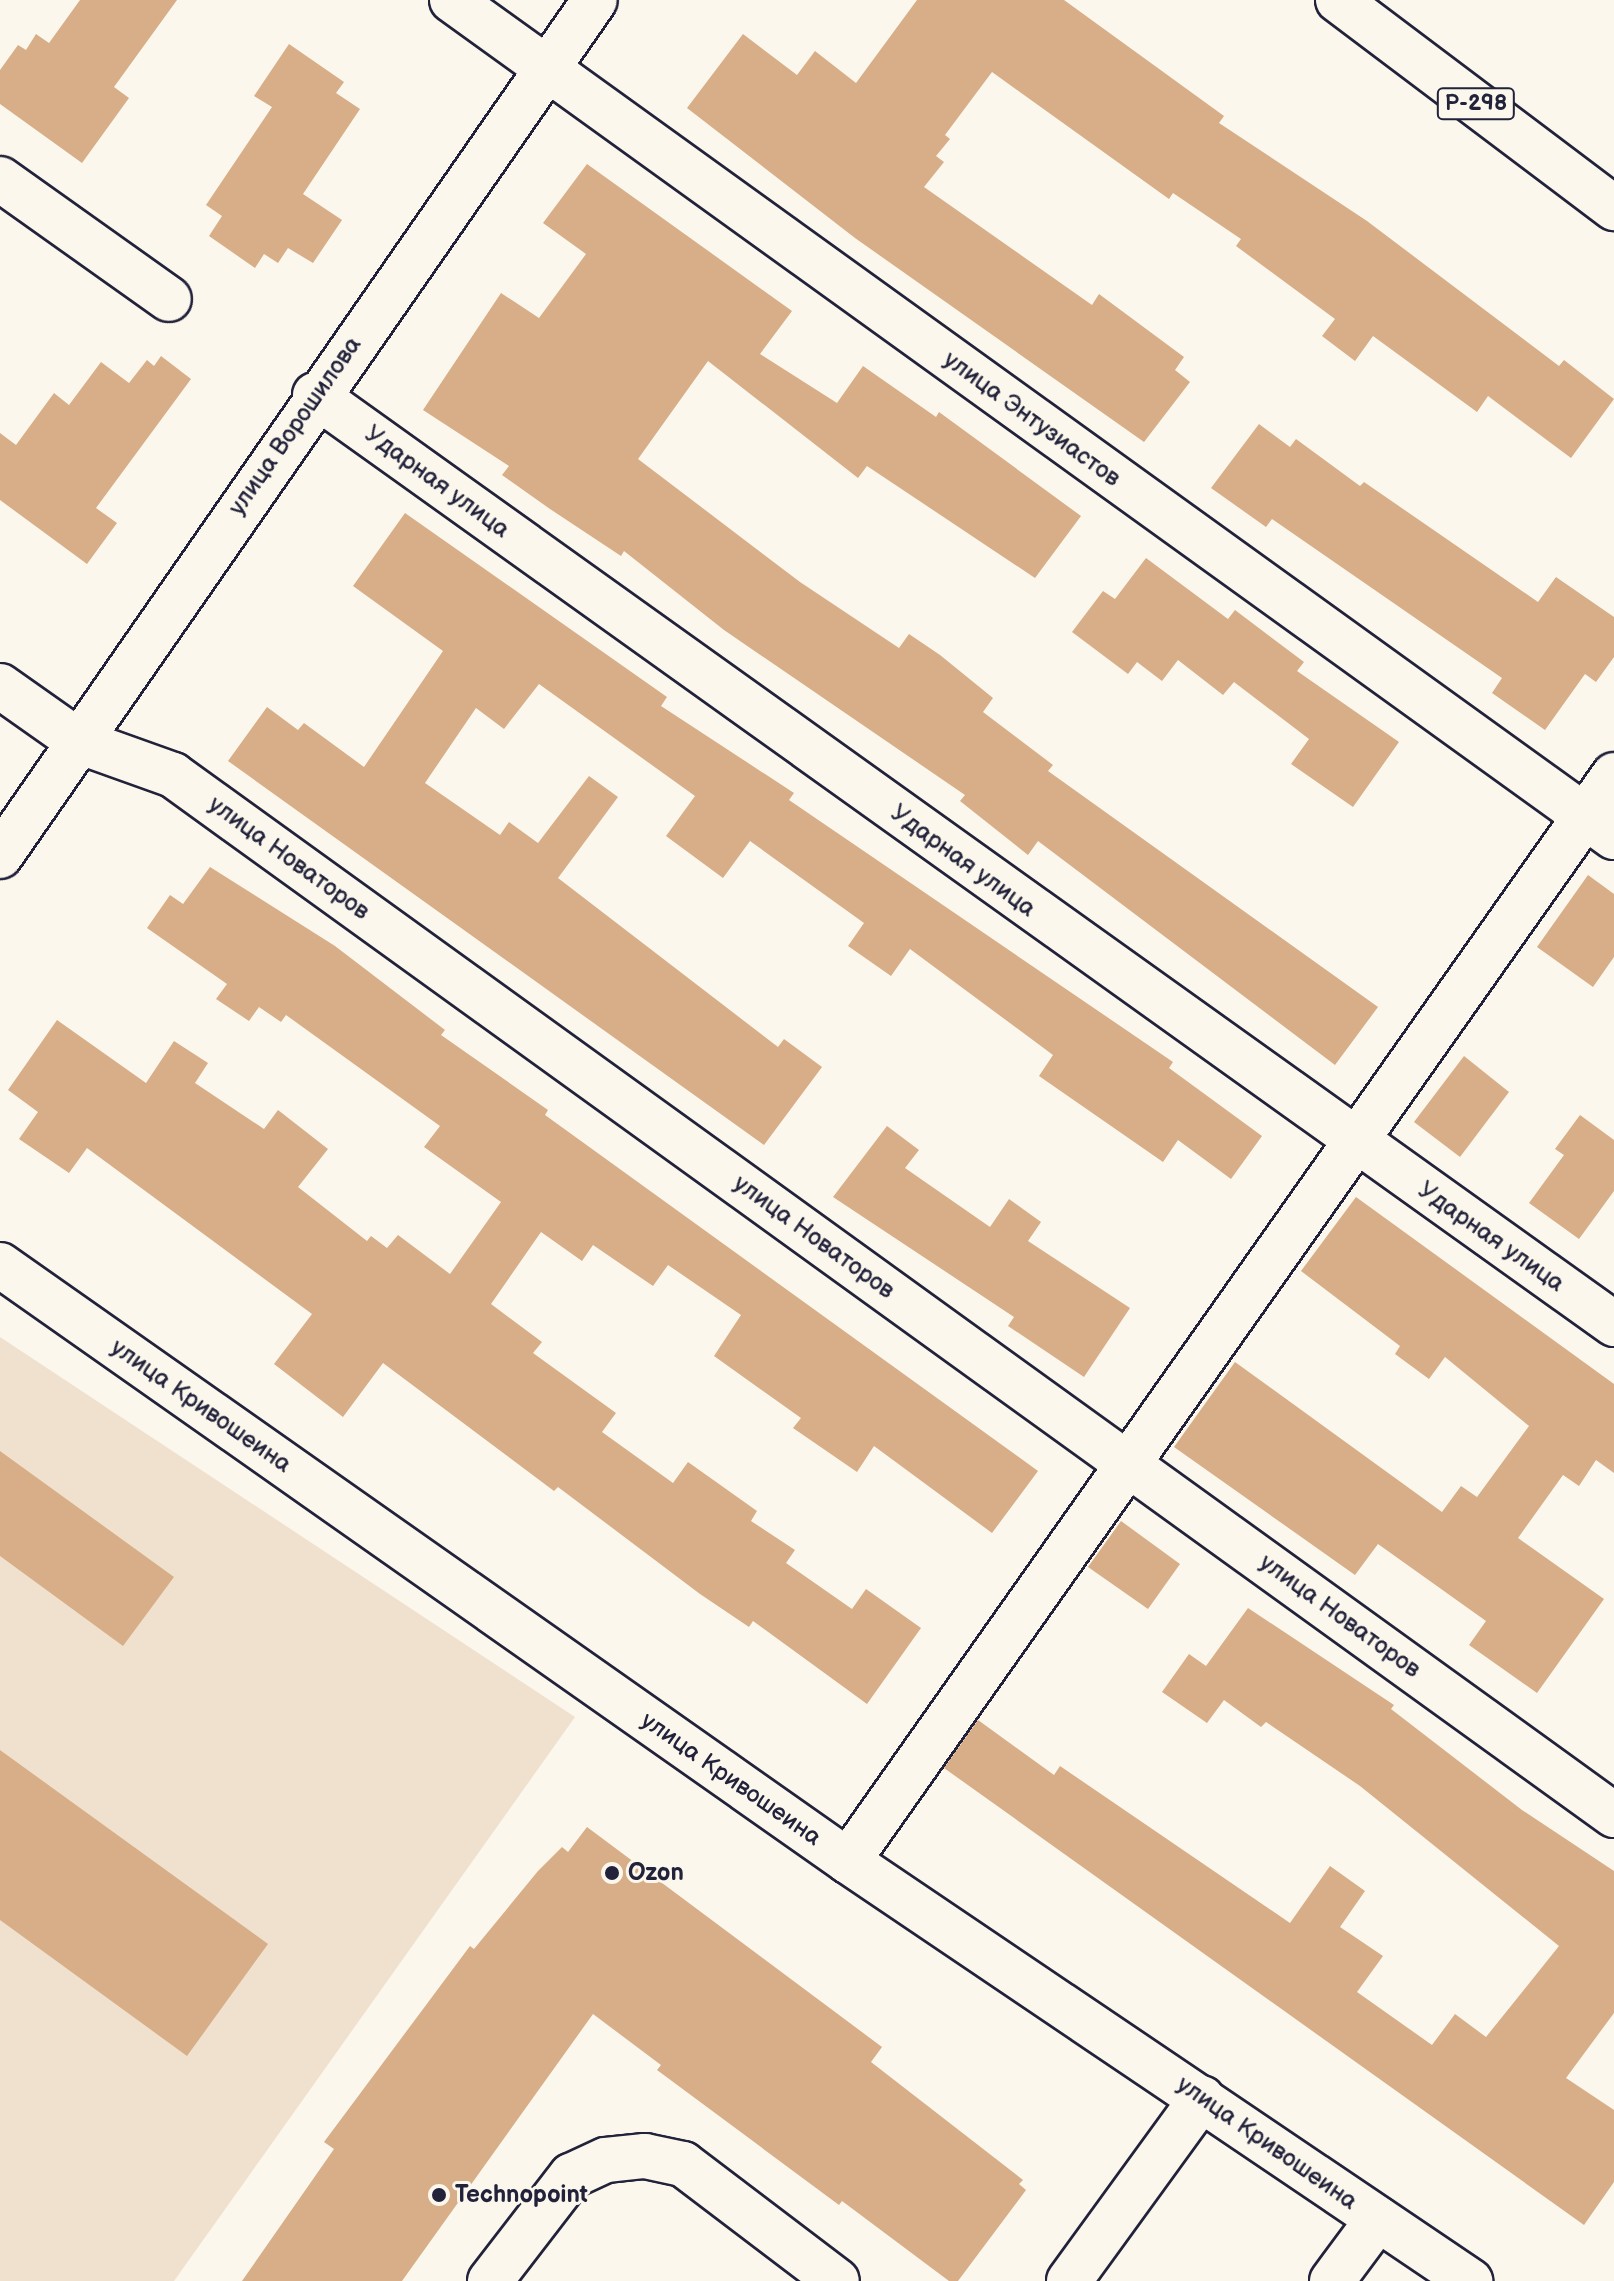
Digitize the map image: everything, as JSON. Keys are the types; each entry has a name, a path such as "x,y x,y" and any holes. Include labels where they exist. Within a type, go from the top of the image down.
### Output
{"main road":[{"name":"улица Энтузиастов","path":"452,0 1599,827"},
{"name":"улица Ворошилова","path":"0,856 315,395 548,72 595,0"},
{"name":"Р-298","path":"1338,0 1614,208"},
{"path":"0,179 169,299"},
{"name":"Ударная улица","path":"315,395 1353,1141 1614,1324"},
{"name":"улица Новаторов","path":"0,686 78,741 173,775 1614,1815"},
{"path":"848,1861 1353,1141 1599,827 1614,775"},
{"name":"улица Кривошеина","path":"0,1265 848,1861 1470,2281"},
{"path":"1069,2281 1202,2098"},
{"path":"490,2281 571,2176 606,2160 645,2156 683,2164 837,2281"},
{"path":"1332,2281 1378,2219"}],"shaded area":[{"path":"0,1337 575,1717 174,2281 0,2281"}],"building":[{"path":"80,0 177,0 114,87 129,98 82,163 0,104 0,70 18,45 26,50 36,34 49,43"},
{"path":"917,0 1064,0 1224,116 1219,123 1367,221 1559,366 1564,360 1614,399 1571,458 1488,396 1477,412 1373,336 1355,361 1322,336 1335,319 1236,246 1241,239 1173,193 1169,199 992,72 945,135 950,139 936,156 944,162 924,187 1092,305 1099,294 1184,357 1175,370 1190,382 1144,442 855,238 687,108 743,34 797,75 815,51 856,83"},
{"path":"289,44 344,82 336,93 360,109 303,194 342,220 313,263 288,248 278,263 264,254 255,268 209,236 222,216 206,205 272,107 254,96"},
{"path":"587,164 792,311 760,354 837,403 863,366 936,417 939,412 1081,516 1035,578 867,466 858,478 708,361 638,459 800,582 899,648 909,634 940,655 993,698 983,712 1053,765 1048,771 1378,1007 1335,1065 1038,841 1028,855 960,801 965,795 724,630 624,551 621,556 502,475 509,466 423,410 501,293 539,318 586,254 543,223"},
{"path":"161,356 191,379 96,508 117,523 87,564 0,500 0,433 16,445 54,393 69,405 101,362 129,383 147,360 154,366"},
{"path":"1259,424 1290,447 1296,439 1360,486 1364,482 1538,602 1556,577 1614,617 1614,657 1596,682 1585,674 1545,730 1492,693 1502,678 1272,519 1266,527 1211,488"},
{"path":"405,513 667,697 661,706 794,793 789,800 1173,1062 1169,1068 1262,1136 1231,1179 1178,1140 1163,1162 1039,1076 1053,1055 910,949 891,976 848,946 864,923 750,841 723,878 666,836 695,796 539,684 504,729 476,708 425,783 500,835 509,822 538,843 589,776 618,797 558,878 778,1047 784,1039 822,1067 764,1145 228,761 267,707 298,730 304,723 364,767 443,651 353,586"},
{"path":"1146,558 1228,619 1235,610 1304,662 1297,671 1399,742 1353,807 1291,764 1309,739 1234,682 1223,695 1178,660 1162,681 1137,662 1128,674 1072,632 1103,591 1115,599"},
{"path":"210,867 335,946 445,1030 441,1035 548,1110 545,1115 1038,1471 992,1533 874,1446 857,1472 793,1428 801,1418 714,1356 741,1315 668,1265 653,1286 593,1245 582,1261 541,1232 491,1304 542,1342 533,1353 616,1413 602,1432 673,1483 688,1462 757,1511 751,1521 795,1550 786,1563 852,1609 866,1589 921,1628 867,1704 753,1621 749,1627 700,1594 558,1487 554,1491 383,1363 343,1417 274,1364 312,1314 87,1148 69,1173 19,1139 38,1112 8,1090 57,1020 146,1083 174,1041 208,1063 195,1083 264,1129 278,1110 328,1149 298,1187 367,1241 371,1236 387,1248 398,1235 450,1274 501,1202 424,1147 440,1126 286,1015 281,1022 259,1007 249,1021 216,999 227,984 147,928 170,895 183,904"},
{"path":"1588,875 1614,894 1614,957 1593,987 1537,947"},
{"path":"1464,1056 1509,1092 1460,1157 1414,1122"},
{"path":"1580,1115 1614,1140 1614,1191 1579,1239 1529,1203 1564,1155 1555,1149"},
{"path":"887,1126 919,1150 905,1168 990,1227 1009,1199 1041,1222 1028,1241 1130,1308 1084,1377 1008,1326 1014,1317 833,1197"},
{"path":"1356,1197 1614,1384 1614,1473 1596,1460 1579,1486 1563,1475 1518,1538 1604,1599 1537,1693 1469,1645 1486,1621 1378,1544 1355,1575 1174,1447 1235,1362 1442,1512 1461,1486 1477,1497 1529,1426 1445,1357 1429,1379 1395,1354 1400,1346 1301,1271"},
{"path":"0,1451 174,1577 123,1646 0,1556"},
{"path":"1121,1521 1180,1564 1148,1609 1088,1567"},
{"path":"1248,1608 1394,1705 1391,1709 1522,1810 1614,1871 1614,2013 1566,2078 1614,2110 1614,2182 1584,2225 944,1768 978,1720 1054,1775 1060,1766 1290,1923 1330,1866 1365,1891 1340,1927 1383,1956 1357,1992 1432,2045 1455,2014 1486,2037 1559,1946 1360,1786 1266,1722 1261,1727 1224,1700 1207,1723 1162,1692 1189,1654 1206,1666"},
{"path":"0,1750 268,1944 187,2056 0,1920"},
{"path":"587,1827 882,2047 871,2062 1023,2180 1019,2184 1026,2190 958,2281 949,2281 842,2201 839,2205 657,2070 661,2065 593,2014 402,2281 242,2281 334,2149 324,2142 470,1946 474,1949 538,1871 562,1847 568,1852"}],"place":[{"name":"Ozon","path":"612,1873"},
{"name":"Technopoint","path":"439,2195"}]}
